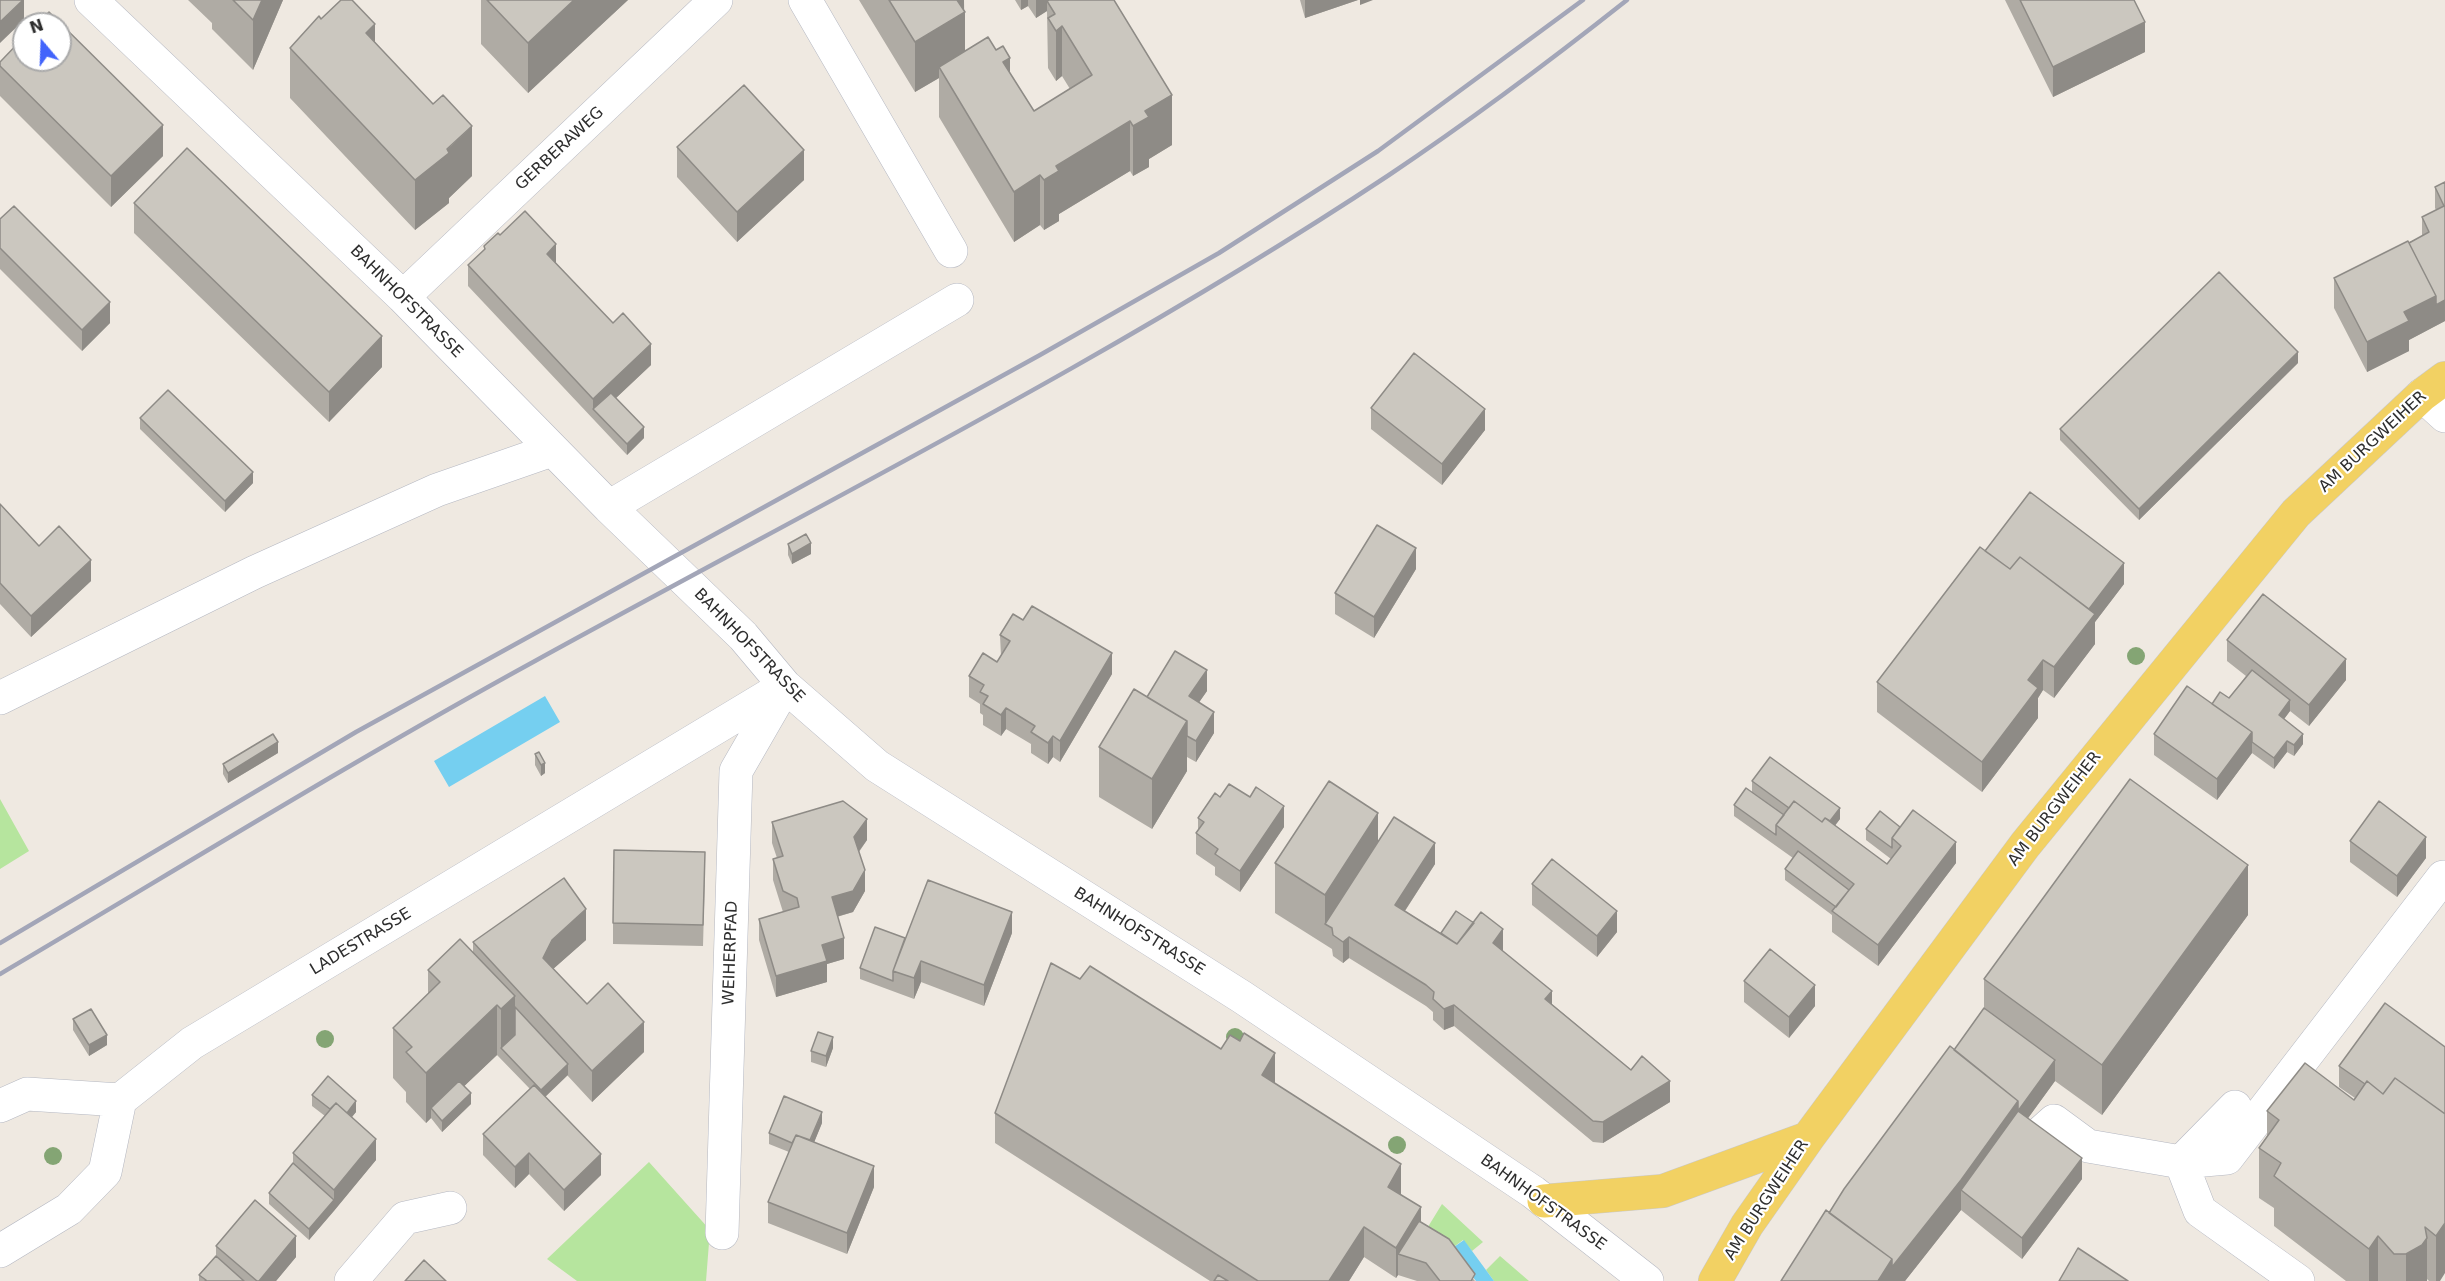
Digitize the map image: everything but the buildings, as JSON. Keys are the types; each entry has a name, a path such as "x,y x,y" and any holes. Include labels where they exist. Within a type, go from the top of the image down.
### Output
{"main road":[{"name":"AM BURGWEIHER","path":"1715,1281 1747,1226 1808,1138 2025,845 2204,624 2296,513 2437,396"},
{"path":"1544,1201 1663,1191 1808,1138"}],"street":[{"name":"BAHNHOFSTRASSE","path":"91,0 403,297 609,507 743,636 785,686 877,766 1242,997 1544,1201 1647,1281"},
{"name":"GERBERAWEG","path":"403,297 717,0"},
{"path":"805,0 951,251"},
{"path":"609,507 957,300"},
{"path":"0,699 319,543 437,490 552,450"},
{"name":"LADESTRASSE","path":"120,1100 192,1043 785,686"},
{"name":"WEIHERPFAD","path":"722,1233 736,771 785,686"},
{"path":"2035,1138 2054,1121 2088,1146 2181,1162 2227,1158 2443,877"},
{"path":"0,1106 27,1094 120,1100 105,1172 69,1209 0,1251"},
{"path":"2181,1162 2235,1107"},
{"path":"2181,1162 2200,1211 2298,1281"},
{"path":"351,1281 405,1218 450,1208"}],"green space":[{"path":"0,799 29,851 0,869"},
{"path":"649,1162 710,1230 706,1281 577,1281 547,1259"},
{"path":"1442,1204 1483,1242 1472,1251 1463,1240 1451,1249 1423,1235"},
{"path":"1500,1256 1529,1281 1494,1281 1486,1270"}],"water":[{"path":"545,696 560,722 449,787 434,761"},
{"path":"1464,1240 1494,1281 1476,1281 1451,1249"}],"railway":[{"path":"0,943 356,732 1040,355 1219,253 1378,151 1583,0"},
{"path":"0,974 467,699 967,427 1181,305 1286,241 1420,154 1510,90 1627,0"}]}
